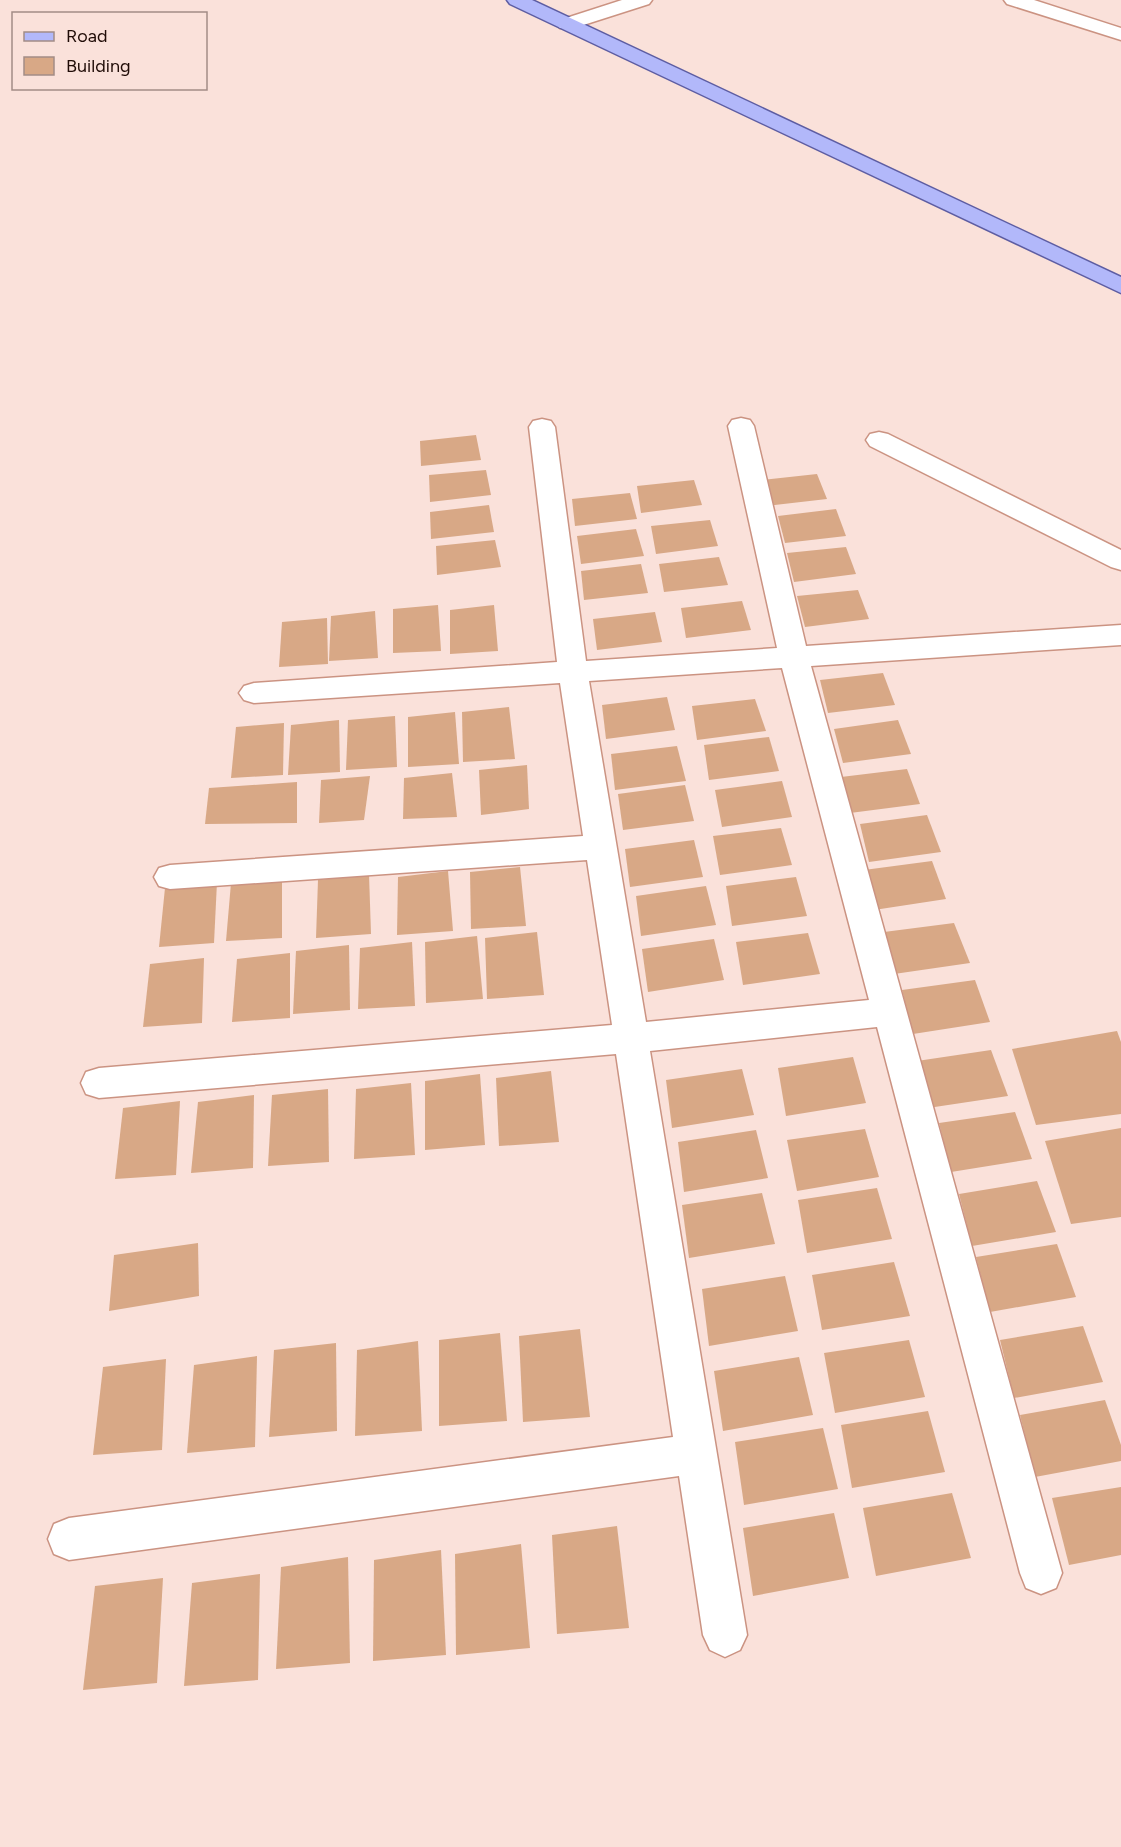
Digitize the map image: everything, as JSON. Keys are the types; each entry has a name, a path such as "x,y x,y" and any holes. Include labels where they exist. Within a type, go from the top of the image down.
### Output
{"main road":[{"path":"517,0 1121,286"}],"street":[{"path":"567,24 642,0"},
{"path":"1014,0 1121,34"},
{"path":"741,426 794,657 1041,1573"},
{"path":"542,427 573,672 725,1635"},
{"path":"879,440 1121,561"},
{"path":"254,693 1121,635"},
{"path":"170,877 601,847"},
{"path":"99,1083 632,1038 890,1012"},
{"path":"69,1539 697,1454"}],"building":[{"path":"476,435 481,460 421,466 420,441"},
{"path":"486,470 491,495 430,502 429,475"},
{"path":"817,474 827,499 766,506 761,480"},
{"path":"694,480 702,505 641,513 637,486"},
{"path":"630,493 637,519 575,526 572,499"},
{"path":"489,505 494,532 431,539 430,512"},
{"path":"836,509 846,536 785,543 778,516"},
{"path":"710,520 718,546 656,554 651,526"},
{"path":"636,529 644,556 581,564 577,536"},
{"path":"495,540 501,567 437,575 436,546"},
{"path":"846,547 856,574 794,582 787,553"},
{"path":"719,557 728,585 664,592 659,564"},
{"path":"641,564 648,593 584,600 581,571"},
{"path":"858,590 869,619 805,627 797,596"},
{"path":"742,601 751,630 686,638 681,608"},
{"path":"438,605 441,651 393,653 393,609"},
{"path":"494,605 498,651 450,654 450,610"},
{"path":"375,611 378,658 329,661 331,616"},
{"path":"655,612 662,642 597,650 593,619"},
{"path":"327,618 328,664 279,667 282,622"},
{"path":"883,673 895,705 828,713 820,680"},
{"path":"667,697 675,730 606,739 602,705"},
{"path":"755,699 766,731 697,740 692,706"},
{"path":"509,707 515,759 463,762 462,712"},
{"path":"455,712 459,764 408,767 408,717"},
{"path":"395,716 397,767 346,770 348,720"},
{"path":"339,720 340,772 288,775 291,725"},
{"path":"898,720 911,754 843,763 834,729"},
{"path":"284,723 283,775 231,778 236,727"},
{"path":"769,737 779,771 709,780 704,745"},
{"path":"677,746 686,781 615,790 611,754"},
{"path":"527,765 529,809 481,815 479,770"},
{"path":"907,769 920,804 850,813 841,777"},
{"path":"452,773 457,817 403,819 404,778"},
{"path":"370,776 364,820 319,823 321,780"},
{"path":"782,781 792,817 722,827 715,790"},
{"path":"297,782 297,823 205,824 209,788"},
{"path":"685,785 694,821 623,830 618,794"},
{"path":"927,815 941,852 869,862 860,824"},
{"path":"781,828 792,865 720,875 713,836"},
{"path":"694,840 703,877 630,887 625,849"},
{"path":"932,861 946,899 874,910 864,870"},
{"path":"520,867 526,926 471,929 470,872"},
{"path":"448,871 453,931 397,935 398,877"},
{"path":"369,874 371,934 316,938 318,880"},
{"path":"282,877 282,938 226,941 231,883"},
{"path":"796,877 807,916 732,926 726,886"},
{"path":"217,882 214,943 159,947 165,888"},
{"path":"706,886 716,925 641,936 636,896"},
{"path":"954,923 970,963 894,974 884,932"},
{"path":"537,932 544,995 487,999 485,938"},
{"path":"808,933 820,974 743,985 736,942"},
{"path":"477,936 483,999 426,1003 425,942"},
{"path":"714,939 724,980 648,992 642,949"},
{"path":"412,942 415,1006 358,1009 360,948"},
{"path":"349,945 350,1010 293,1014 296,951"},
{"path":"290,953 290,1018 232,1022 237,959"},
{"path":"204,958 202,1023 143,1027 150,964"},
{"path":"975,980 990,1022 913,1034 902,990"},
{"path":"1117,1031 1121,1042 1121,1114 1036,1125 1012,1049"},
{"path":"991,1050 1008,1096 928,1108 917,1061"},
{"path":"853,1057 866,1103 786,1116 778,1068"},
{"path":"742,1069 754,1115 672,1128 666,1080"},
{"path":"551,1071 559,1142 499,1146 496,1078"},
{"path":"480,1074 485,1145 425,1150 425,1081"},
{"path":"411,1083 415,1155 354,1159 356,1089"},
{"path":"328,1089 329,1162 268,1166 272,1095"},
{"path":"254,1095 253,1168 191,1173 198,1102"},
{"path":"180,1101 176,1175 115,1179 123,1108"},
{"path":"1015,1112 1032,1159 951,1172 939,1123"},
{"path":"1121,1128 1121,1217 1071,1224 1045,1141"},
{"path":"865,1129 879,1177 797,1191 787,1140"},
{"path":"756,1130 768,1178 684,1192 678,1142"},
{"path":"1037,1181 1056,1232 972,1246 959,1194"},
{"path":"877,1188 892,1239 807,1253 798,1200"},
{"path":"762,1193 775,1244 689,1258 682,1205"},
{"path":"198,1243 199,1296 109,1311 114,1255"},
{"path":"1057,1244 1076,1297 990,1312 976,1257"},
{"path":"894,1262 910,1316 822,1330 812,1275"},
{"path":"785,1276 798,1331 709,1346 702,1289"},
{"path":"1083,1326 1103,1382 1014,1398 1000,1340"},
{"path":"580,1329 590,1417 523,1422 519,1336"},
{"path":"500,1333 507,1421 439,1426 439,1340"},
{"path":"909,1340 925,1397 835,1413 824,1353"},
{"path":"418,1341 422,1431 355,1436 357,1350"},
{"path":"336,1343 337,1431 269,1437 274,1350"},
{"path":"257,1356 255,1447 187,1453 194,1365"},
{"path":"799,1357 813,1415 723,1431 714,1371"},
{"path":"166,1359 162,1450 93,1455 103,1367"},
{"path":"1105,1400 1121,1445 1121,1461 1035,1477 1020,1415"},
{"path":"928,1411 945,1472 852,1488 841,1425"},
{"path":"823,1428 838,1489 744,1505 735,1442"},
{"path":"1121,1487 1121,1555 1069,1565 1052,1498"},
{"path":"952,1493 971,1558 876,1576 863,1508"},
{"path":"834,1513 849,1578 753,1596 743,1528"},
{"path":"617,1526 629,1628 557,1634 552,1535"},
{"path":"521,1544 530,1648 456,1655 455,1554"},
{"path":"441,1550 446,1655 373,1661 374,1560"},
{"path":"348,1557 350,1663 276,1669 281,1567"},
{"path":"260,1574 258,1680 184,1686 192,1583"},
{"path":"163,1578 157,1683 83,1690 95,1586"}]}
